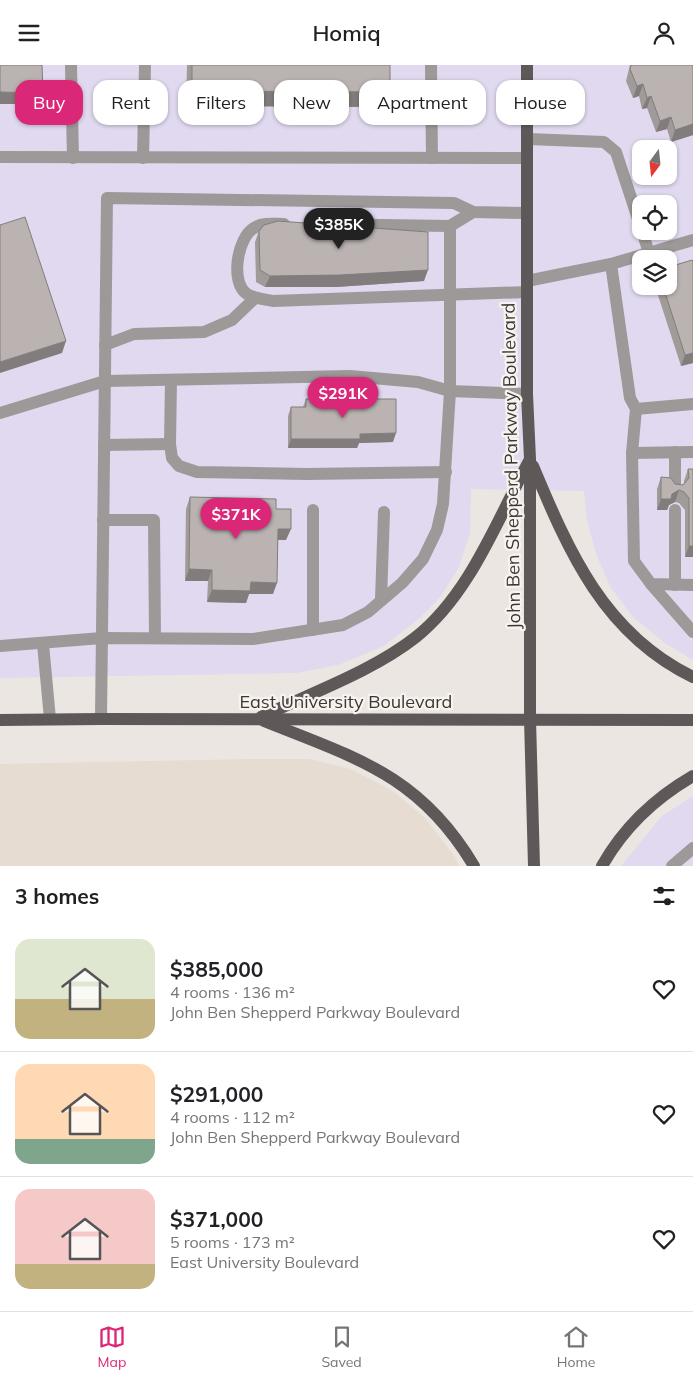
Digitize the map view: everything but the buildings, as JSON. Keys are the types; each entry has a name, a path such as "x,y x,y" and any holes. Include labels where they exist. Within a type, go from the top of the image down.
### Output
{"main road":[{"name":"John Ben Shepperd Parkway Boulevard","path":"527,65 528,139 525,213 527,393 530,459 530,719 534,866"},
{"path":"530,459 567,545 603,602 640,643 660,659 693,677"},
{"path":"258,719 370,665 417,636 436,617 462,584 530,459"},
{"name":"East University Boulevard","path":"0,721 50,719 693,720"},
{"path":"258,719 369,764 396,780 419,799 449,829 474,866"},
{"path":"602,866 621,837 646,809 693,776"}],"lane":[{"path":"72,65 73,158"},
{"path":"143,158 145,65"},
{"path":"431,65 432,158"},
{"path":"528,139 604,141 616,152 632,199"},
{"path":"0,157 527,158"},
{"path":"101,719 107,198 454,203 473,212 525,213"},
{"path":"473,212 450,226 264,223 253,228 239,245 238,283 245,293 255,298 273,301 451,295 527,287 632,258"},
{"path":"0,645 43,644 102,638 253,639 312,630 343,625 368,612 402,583 423,559 437,530 443,504 450,391 450,226"},
{"path":"659,250 693,240"},
{"path":"611,264 630,398 636,409 632,453 634,561 637,569 693,633"},
{"path":"105,345 134,334 204,332 232,320 255,298"},
{"path":"0,413 105,381 350,376 418,382 450,391 527,393"},
{"path":"171,380 170,444 172,458 179,466 197,471 307,474 446,472"},
{"path":"636,409 693,404"},
{"path":"104,445 170,444"},
{"path":"675,452 675,489"},
{"path":"632,453 693,452"},
{"path":"312,510 312,630"},
{"path":"675,510 675,585"},
{"path":"381,600 384,512"},
{"path":"103,520 154,520 155,638"},
{"path":"651,584 693,585"},
{"path":"43,644 50,719"},
{"path":"672,866 693,848"}],"shaded area":[{"path":"0,65 693,65 693,660 665,643 633,617 611,588 596,554 587,520 584,491 471,489 470,533 459,567 441,596 421,617 384,646 338,665 296,673 0,678"},
{"path":"310,759 353,770 393,791 425,818 455,857 459,866 0,866 0,764"},
{"path":"693,796 693,866 621,866 662,816"}]}
